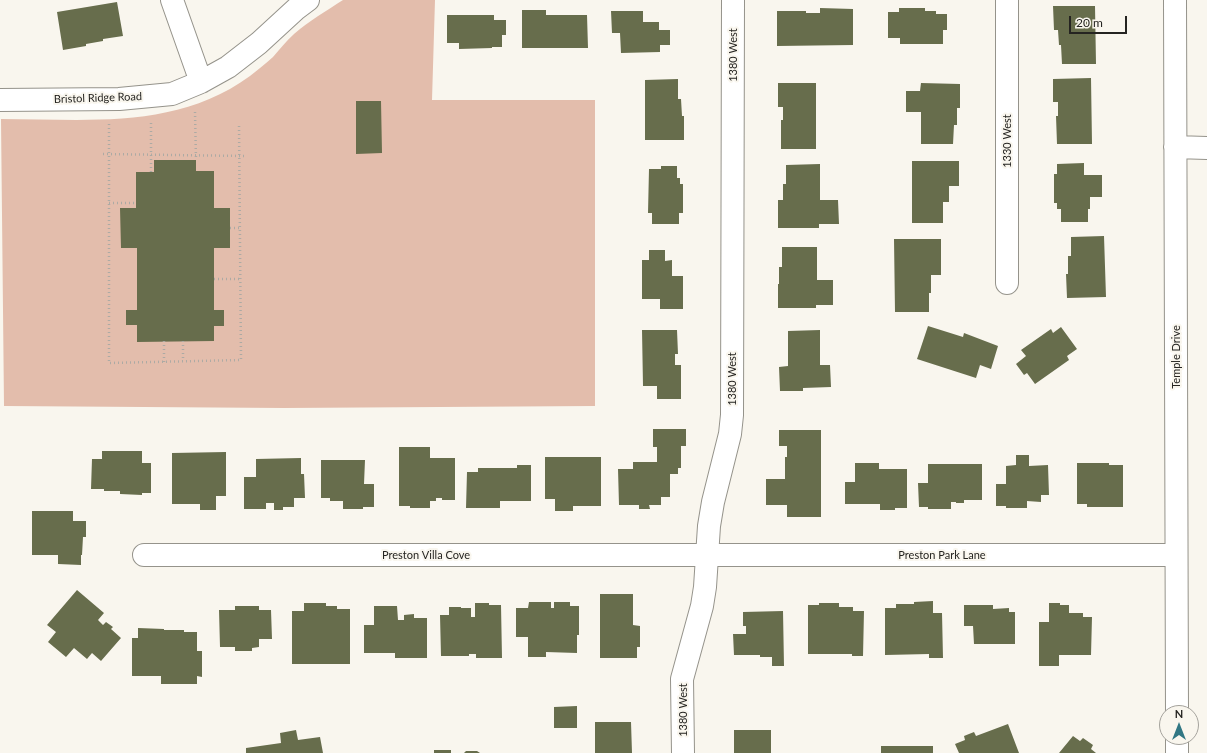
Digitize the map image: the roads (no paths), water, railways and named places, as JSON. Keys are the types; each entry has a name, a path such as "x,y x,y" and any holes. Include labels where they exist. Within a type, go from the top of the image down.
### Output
{"street":[{"path":"172,0 201,82"},
{"name":"Bristol Ridge Road","path":"0,100 119,100 172,94 201,82 228,67 259,43 308,0"},
{"name":"1380 West","path":"683,753 682,680 702,606 713,502 730,434 732,415 733,0"},
{"name":"1330 West","path":"1007,0 1007,283"},
{"name":"Temple Drive","path":"1175,0 1177,705"},
{"path":"1175,147 1207,148"},
{"name":"Preston Villa Cove","path":"144,555 707,555"},
{"name":"Preston Park Lane","path":"707,555 1176,555"}]}
